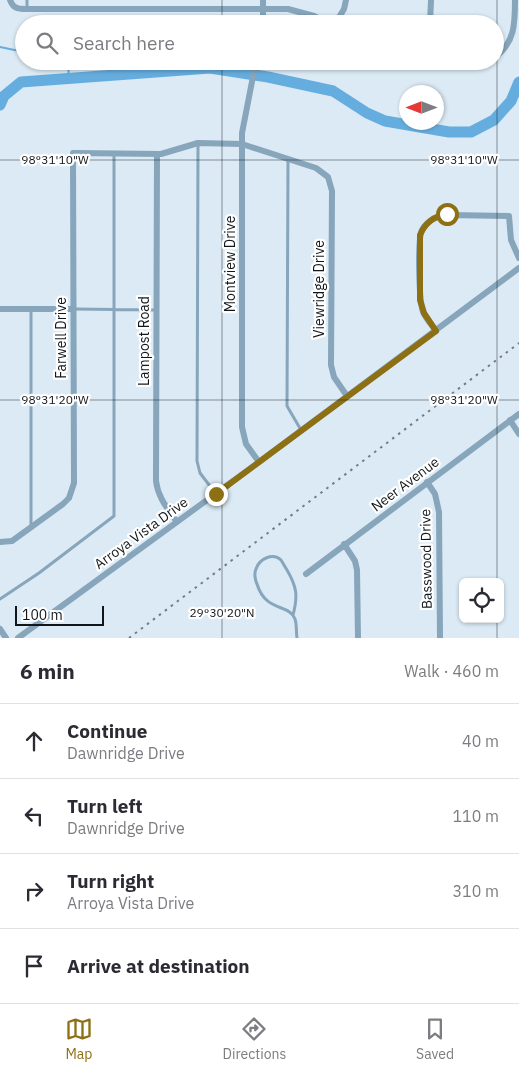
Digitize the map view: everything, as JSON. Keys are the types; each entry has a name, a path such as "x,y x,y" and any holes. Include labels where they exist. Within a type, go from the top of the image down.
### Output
{"street":[{"path":"10,0 12,6 17,9 263,9 295,10 311,15"},
{"path":"263,0 263,15"},
{"path":"340,15 344,9 346,0"},
{"path":"430,15 431,0"},
{"path":"504,49 514,32 515,0"},
{"name":"Montview Drive","path":"254,70 242,144 242,427 246,444 259,462"},
{"path":"114,154 157,154 198,144 242,144 288,158"},
{"name":"Farwell Drive","path":"0,542 12,541 69,498 74,483 74,153 114,154"},
{"name":"Lampost Road","path":"157,154 156,481 157,491 162,501 177,522"},
{"name":"Viewridge Drive","path":"288,158 316,168 328,177 332,191 331,366 334,377 347,396"},
{"path":"436,331 424,313 420,294 420,235 425,226 441,215 509,216 511,240 519,258"},
{"name":"Arroya Vista Drive","path":"18,638 216,494 519,268"},
{"path":"0,309 74,309"},
{"name":"Neer Avenue","path":"306,574 519,414"},
{"path":"510,420 519,434"},
{"name":"Basswood Drive","path":"427,482 435,494 439,512 440,638"},
{"path":"344,544 355,561 357,570 358,638"},
{"path":"0,629 6,638"}],"lane":[{"path":"27,0 27,9"},
{"path":"198,144 197,461 200,473 216,494"},
{"path":"0,599 47,567 114,516 114,154"},
{"path":"288,158 286,406 301,431"},
{"path":"31,309 31,526"},
{"path":"74,309 156,310"},
{"path":"293,614 272,605 262,597 255,578 255,570 258,563 264,559 270,557 280,560 294,583 296,588 293,614 297,638"}],"waterway":[{"path":"0,47 15,50"},
{"path":"68,70 69,78"},
{"path":"0,105 4,96 21,82 183,70"},
{"path":"223,70 268,77 333,91 367,113 385,121 449,132 471,132 494,120 511,101 519,82"}],"railway":[{"path":"129,638 519,343"}],"route":[{"path":"216,494 436,331 424,313 420,300 420,235 430,221 447,214"}]}
